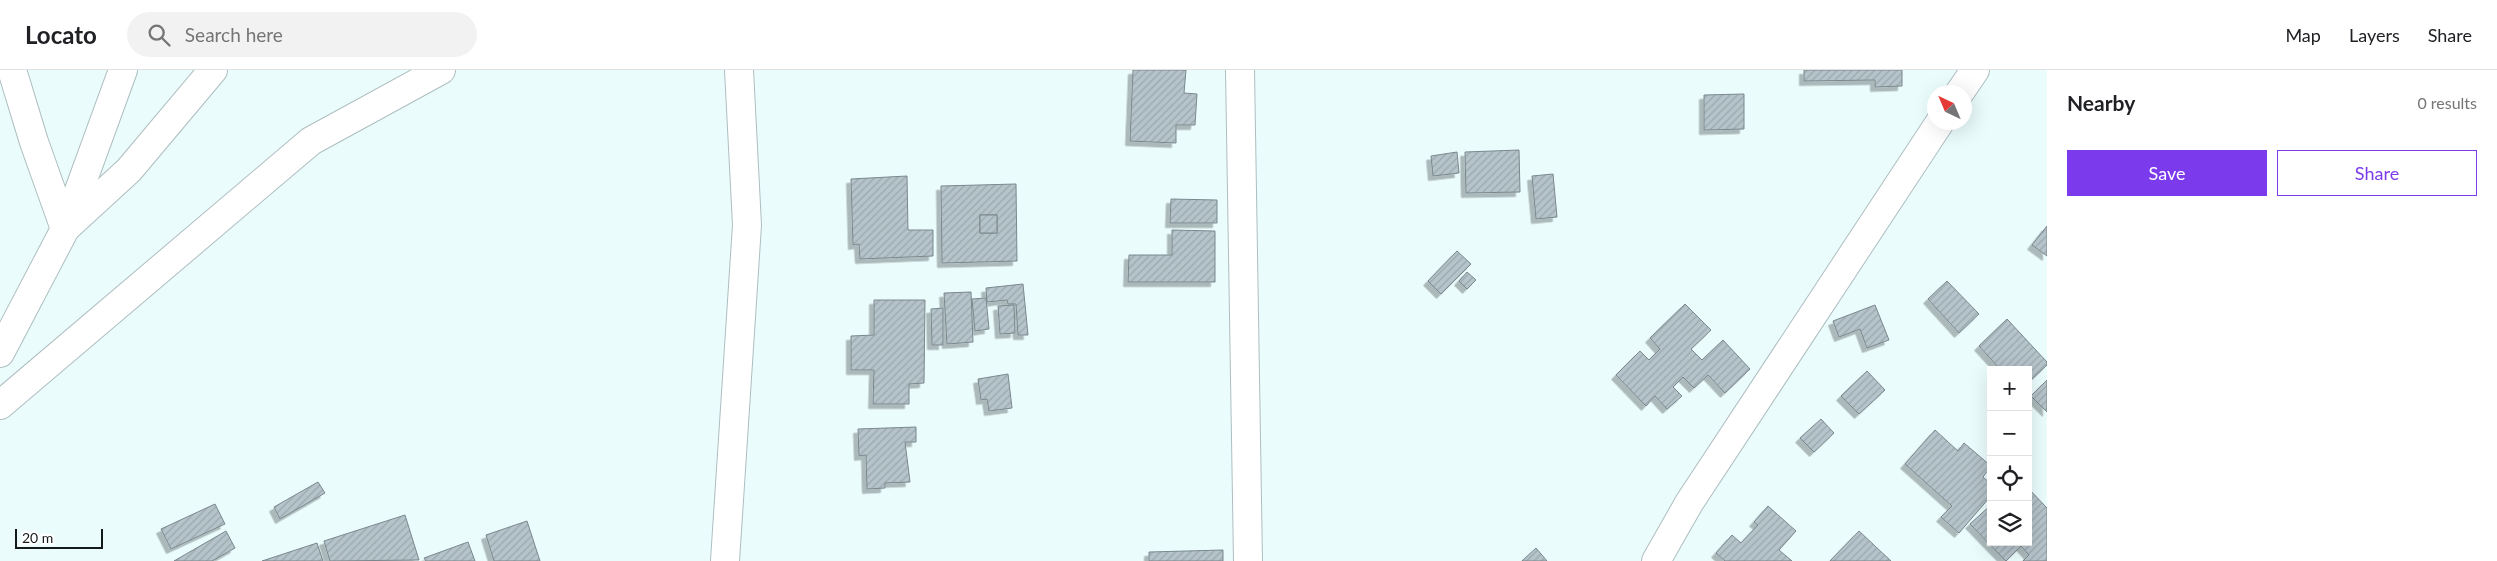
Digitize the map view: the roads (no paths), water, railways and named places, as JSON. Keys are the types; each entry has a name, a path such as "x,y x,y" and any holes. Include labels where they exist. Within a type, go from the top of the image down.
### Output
{"street":[{"path":"12,70 34,142 65,229"},
{"path":"0,353 65,229 122,70"},
{"path":"65,229 130,170 213,70"},
{"path":"0,405 311,141 441,70"},
{"path":"724,561 747,225 739,70"},
{"path":"1240,70 1248,561"},
{"path":"1965,85 1975,70"},
{"path":"1656,561 1689,503 1935,130"}]}
